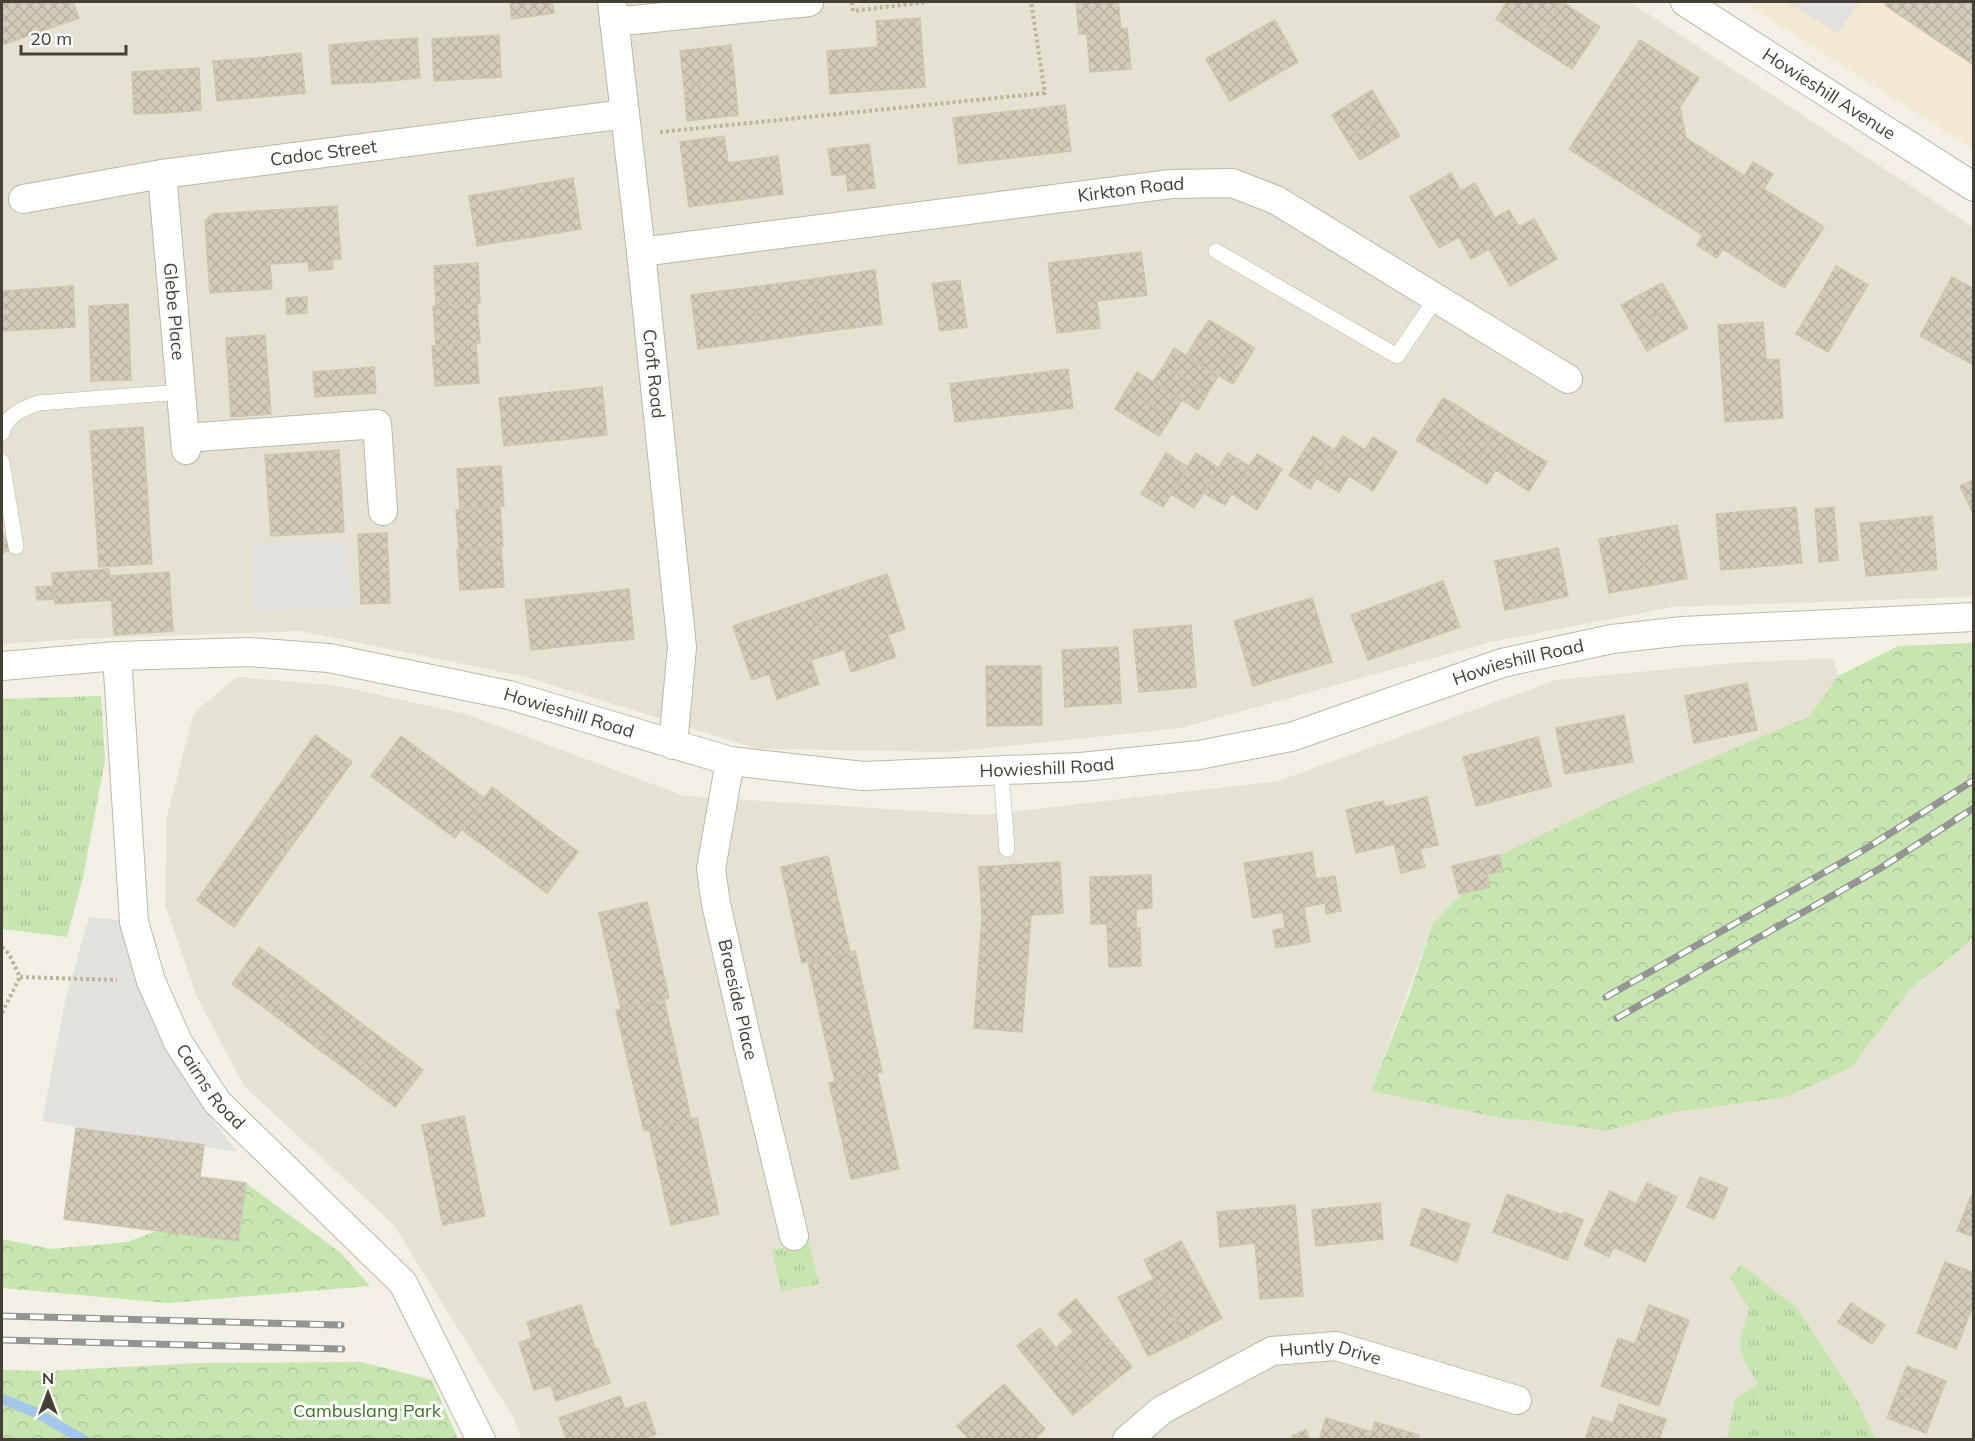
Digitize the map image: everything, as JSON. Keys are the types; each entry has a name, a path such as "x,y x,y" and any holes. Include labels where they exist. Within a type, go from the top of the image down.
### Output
{"street":[{"path":"613,12 809,2"},
{"name":"Howieshill Avenue","path":"1685,2 1974,187"},
{"name":"Croft Road","path":"613,12 641,252 682,647 673,745"},
{"name":"Cadoc Street","path":"23,199 162,174 626,124"},
{"name":"Glebe Place","path":"162,174 185,444 377,424 383,511"},
{"name":"Kirkton Road","path":"641,252 1159,186 1232,183 1276,200 1568,379"},
{"name":"Howieshill Road","path":"2,666 117,656 249,652 328,657 509,695 730,761 863,776 1081,767 1199,755 1291,737 1502,663 1612,639 1683,631 1974,617"},
{"name":"Cairns Road","path":"117,656 134,922 151,981 178,1042 217,1102 403,1283 481,1440"},
{"name":"Braeside Place","path":"730,761 711,869 716,904 748,1045 795,1236"},
{"name":"Huntly Drive","path":"1127,1440 1162,1410 1272,1351 1336,1346 1517,1400"}],"lane":[{"path":"1216,250 1397,356 1436,298"},
{"path":"2,433 4,423 16,412 38,403 181,392"},
{"path":"2,462 16,547"},
{"path":"1001,770 1007,849"}],"path":[{"path":"852,2 853,11 926,2"},
{"path":"626,124 1045,93 1031,2"},
{"path":"2,946 9,954 20,977"},
{"path":"20,977 151,981"},
{"path":"2,1012 20,977"}],"shaded area":[{"path":"2,2 1630,2 1973,227 1974,593 1968,597 1673,607 1491,642 1181,728 951,752 758,749 526,677 300,631 2,644"},
{"path":"1743,2 1973,2 1973,149"},
{"path":"1786,2 1860,2 1838,33"},
{"path":"348,539 351,607 254,612 251,543"},
{"path":"1833,658 1838,676 1810,716 1433,924 1371,1091 1506,1119 1604,1131 1852,1067 1910,989 1973,939 1973,1439 521,1439 513,1417 393,1224 244,1086 197,997 165,905 167,816 194,713 237,677 334,685 466,714 684,796 984,815 1278,781 1556,680 1732,663"},
{"path":"89,917 129,921 166,1043 196,1098 237,1152 42,1121 65,1002"}],"green space":[{"path":"1973,643 1973,939 1910,989 1852,1067 1786,1097 1676,1112 1605,1131 1506,1119 1371,1091 1409,995 1433,924 1498,856 1618,798 1810,716 1838,676 1898,646"},
{"path":"101,696 105,760 83,877 67,937 2,929 2,699"},
{"path":"246,1183 341,1253 370,1286 168,1303 2,1288 2,1239 51,1249 127,1242 157,1231 238,1241"},
{"path":"809,1243 819,1284 781,1291 772,1250"},
{"path":"1742,1265 1797,1308 1856,1399 1876,1439 1727,1439 1735,1399 1758,1384 1745,1362 1741,1348 1749,1308 1729,1277"},
{"name":"Cambuslang Park","path":"361,1362 432,1380 458,1439 2,1439 2,1370 49,1371 198,1363"}],"building":[{"path":"2,2 73,2 79,18 2,45"},
{"path":"510,2 552,2 554,13 512,19"},
{"path":"1076,2 1118,2 1121,29 1127,28 1131,69 1090,72 1087,34 1079,34"},
{"path":"1507,2 1562,2 1533,44 1496,19"},
{"path":"1562,2 1600,27 1572,69 1533,44"},
{"path":"1887,2 1974,2 1974,65 1885,5"},
{"path":"920,18 925,87 830,94 827,51 878,47 876,21"},
{"path":"1275,20 1298,62 1230,101 1206,59"},
{"path":"499,35 501,77 434,81 432,39"},
{"path":"417,38 420,78 376,82 373,41"},
{"path":"1640,40 1699,78 1680,107 1686,138 1744,176 1753,162 1773,174 1764,189 1824,227 1784,288 1723,249 1717,258 1697,245 1703,235 1569,149"},
{"path":"373,41 376,82 332,84 329,45"},
{"path":"731,45 735,80 684,86 680,51"},
{"path":"301,53 305,93 261,97 257,58"},
{"path":"257,58 261,97 217,101 213,61"},
{"path":"199,68 201,110 168,113 165,70"},
{"path":"165,70 168,113 134,114 132,72"},
{"path":"735,80 738,115 687,121 684,86"},
{"path":"1372,90 1386,114 1346,138 1332,115"},
{"path":"1065,105 1071,151 959,164 953,118"},
{"path":"1386,114 1400,136 1360,160 1346,138"},
{"path":"724,136 728,163 778,156 783,194 689,207 680,142"},
{"path":"869,144 875,188 848,191 846,174 832,176 828,149"},
{"path":"1451,173 1461,191 1475,183 1495,218 1509,210 1519,227 1534,219 1557,259 1510,286 1489,249 1471,259 1459,237 1439,248 1410,197"},
{"path":"573,178 581,229 477,246 469,196"},
{"path":"337,206 341,259 332,260 333,269 309,271 308,262 270,264 272,289 210,293 205,221 212,214"},
{"path":"1141,252 1147,295 1097,301 1100,328 1057,333 1048,263"},
{"path":"478,263 480,303 436,306 434,266"},
{"path":"1836,266 1868,285 1851,313 1820,294"},
{"path":"875,270 882,324 821,332 813,279"},
{"path":"1952,277 1974,289 1974,365 1920,336"},
{"path":"813,279 821,332 760,341 752,287"},
{"path":"960,280 967,327 940,331 932,284"},
{"path":"1662,283 1675,305 1634,328 1621,305"},
{"path":"73,286 75,327 2,331 2,291"},
{"path":"752,287 760,341 698,349 691,295"},
{"path":"1820,294 1851,313 1828,352 1796,334"},
{"path":"307,297 307,313 287,314 286,298"},
{"path":"477,303 480,343 436,346 433,306"},
{"path":"128,304 131,380 91,381 89,306"},
{"path":"1675,305 1688,328 1647,351 1634,328"},
{"path":"1209,320 1255,348 1244,366 1197,338"},
{"path":"1763,322 1766,360 1779,359 1783,418 1725,422 1718,325"},
{"path":"265,335 271,414 231,417 226,338"},
{"path":"1197,338 1244,366 1233,384 1186,356"},
{"path":"476,343 479,383 435,386 432,346"},
{"path":"1174,348 1218,376 1208,393 1164,365"},
{"path":"1164,365 1208,393 1198,410 1153,382"},
{"path":"374,367 376,393 315,397 313,372"},
{"path":"1068,369 1073,408 955,422 950,384"},
{"path":"1137,372 1182,400 1171,418 1126,390"},
{"path":"602,387 607,435 504,446 499,398"},
{"path":"1126,390 1171,418 1159,436 1115,409"},
{"path":"1443,398 1461,408 1434,451 1416,440"},
{"path":"1461,408 1478,420 1452,462 1434,451"},
{"path":"1478,420 1496,431 1470,473 1452,462"},
{"path":"143,427 152,564 99,567 90,431"},
{"path":"1496,431 1514,442 1487,484 1470,473"},
{"path":"1313,436 1334,450 1310,489 1289,475"},
{"path":"1343,436 1365,450 1339,492 1317,479"},
{"path":"1373,437 1397,452 1373,491 1349,476"},
{"path":"1514,442 1547,462 1529,491 1496,470"},
{"path":"339,450 344,532 271,536 265,455"},
{"path":"1166,453 1188,467 1163,507 1141,494"},
{"path":"1196,453 1219,468 1194,508 1171,494"},
{"path":"1228,453 1249,466 1225,505 1203,493"},
{"path":"1257,454 1282,469 1257,510 1232,494"},
{"path":"501,466 504,506 460,509 457,469"},
{"path":"1974,480 1974,515 1960,486"},
{"path":"500,507 503,546 459,549 456,510"},
{"path":"1796,507 1802,563 1721,570 1716,514"},
{"path":"1834,507 1838,560 1819,562 1815,509"},
{"path":"1932,516 1937,569 1901,573 1896,520"},
{"path":"1896,520 1901,573 1866,576 1860,523"},
{"path":"1677,525 1687,579 1648,586 1638,532"},
{"path":"2,531 10,550 2,553"},
{"path":"1638,532 1648,586 1609,593 1599,539"},
{"path":"387,533 390,603 361,604 358,534"},
{"path":"501,547 504,587 460,590 457,550"},
{"path":"1558,548 1568,596 1537,603 1526,555"},
{"path":"1526,555 1537,603 1505,610 1495,561"},
{"path":"109,569 111,600 55,604 52,573"},
{"path":"169,572 173,631 114,635 110,576"},
{"path":"887,574 905,629 888,635 896,657 851,672 844,649 828,655 810,600"},
{"path":"1443,581 1460,627 1368,660 1351,615"},
{"path":"53,586 54,599 37,600 36,587"},
{"path":"629,589 634,639 531,650 525,600"},
{"path":"1312,598 1332,662 1253,686 1234,621"},
{"path":"810,600 828,655 811,660 819,684 777,699 769,674 752,680 733,626"},
{"path":"1191,625 1196,687 1139,692 1133,630"},
{"path":"1118,647 1121,703 1065,707 1062,650"},
{"path":"986,666 1041,666 1042,725 987,726"},
{"path":"1747,683 1757,730 1694,743 1685,696"},
{"path":"1624,715 1633,762 1565,774 1556,728"},
{"path":"315,735 352,762 293,844 256,818"},
{"path":"401,736 484,798 455,838 371,776"},
{"path":"1538,737 1551,786 1476,806 1463,757"},
{"path":"492,787 578,852 547,893 461,829"},
{"path":"1427,797 1438,845 1420,849 1425,867 1401,873 1394,844 1356,853 1346,810 1383,801 1385,807"},
{"path":"256,818 293,844 234,927 197,900"},
{"path":"1312,852 1316,879 1335,876 1341,911 1326,914 1325,903 1304,907 1310,942 1276,948 1273,930 1285,928 1283,912 1253,918 1244,863"},
{"path":"1499,855 1503,871 1487,874 1490,887 1459,894 1452,866"},
{"path":"828,856 850,952 802,963 781,867"},
{"path":"1060,862 1063,913 1031,915 1022,1032 974,1028 982,918 979,867"},
{"path":"1151,875 1152,908 1136,909 1136,928 1140,928 1141,966 1109,967 1107,924 1091,924 1090,877"},
{"path":"647,902 669,998 621,1009 599,913"},
{"path":"259,947 301,977 273,1014 232,984"},
{"path":"855,951 882,1072 835,1082 808,962"},
{"path":"301,977 341,1008 313,1045 273,1014"},
{"path":"664,999 691,1119 644,1131 616,1010"},
{"path":"341,1008 382,1039 355,1076 313,1045"},
{"path":"382,1039 423,1070 395,1107 355,1076"},
{"path":"877,1073 899,1169 851,1179 829,1083"},
{"path":"464,1116 485,1216 443,1225 422,1125"},
{"path":"697,1118 719,1214 671,1225 649,1129"},
{"path":"76,1128 204,1145 200,1177 246,1183 238,1241 64,1219"},
{"path":"1700,1177 1728,1188 1714,1219 1687,1207"},
{"path":"1647,1183 1677,1197 1645,1262 1614,1247 1609,1257 1584,1245 1610,1191 1636,1204"},
{"path":"1507,1194 1583,1220 1567,1260 1493,1232"},
{"path":"1971,1196 1974,1197 1974,1237 1957,1231"},
{"path":"1380,1203 1383,1239 1316,1246 1312,1210"},
{"path":"1295,1205 1303,1296 1260,1299 1255,1243 1220,1247 1217,1212"},
{"path":"1423,1208 1470,1224 1457,1262 1410,1245"},
{"path":"1181,1241 1222,1318 1185,1338 1144,1260"},
{"path":"1945,1262 1974,1273 1974,1305 1970,1313 1931,1297"},
{"path":"1154,1279 1185,1338 1148,1356 1118,1297"},
{"path":"1931,1297 1970,1313 1956,1349 1917,1333"},
{"path":"1076,1299 1132,1367 1102,1391 1062,1342 1074,1332 1058,1314"},
{"path":"1851,1303 1885,1325 1872,1344 1838,1322"},
{"path":"581,1305 595,1348 598,1348 610,1383 556,1401 551,1385 534,1390 519,1343 532,1338 527,1322"},
{"path":"1649,1305 1689,1320 1659,1406 1601,1386 1618,1338 1635,1344"},
{"path":"1040,1328 1056,1348 1062,1342 1102,1391 1073,1415 1017,1346"},
{"path":"1907,1366 1946,1381 1936,1407 1897,1392"},
{"path":"1004,1384 1045,1429 1033,1440 970,1440 957,1426"},
{"path":"1897,1392 1936,1407 1926,1433 1887,1418"},
{"path":"620,1396 625,1409 645,1402 656,1434 640,1440 567,1440 559,1418"},
{"path":"1619,1404 1666,1419 1659,1440 1585,1440 1593,1417 1613,1423"},
{"path":"1326,1418 1372,1432 1375,1422 1419,1435 1418,1440 1319,1440"},
{"path":"1306,1430 1310,1440 1293,1440 1292,1436"}],"waterway":[{"path":"2,1399 37,1413 84,1440"}],"railway":[{"path":"1606,997 1867,848 1974,780"},
{"path":"1617,1018 1879,869 1974,808"},
{"path":"2,1316 341,1325"},
{"path":"2,1340 342,1349"}]}
